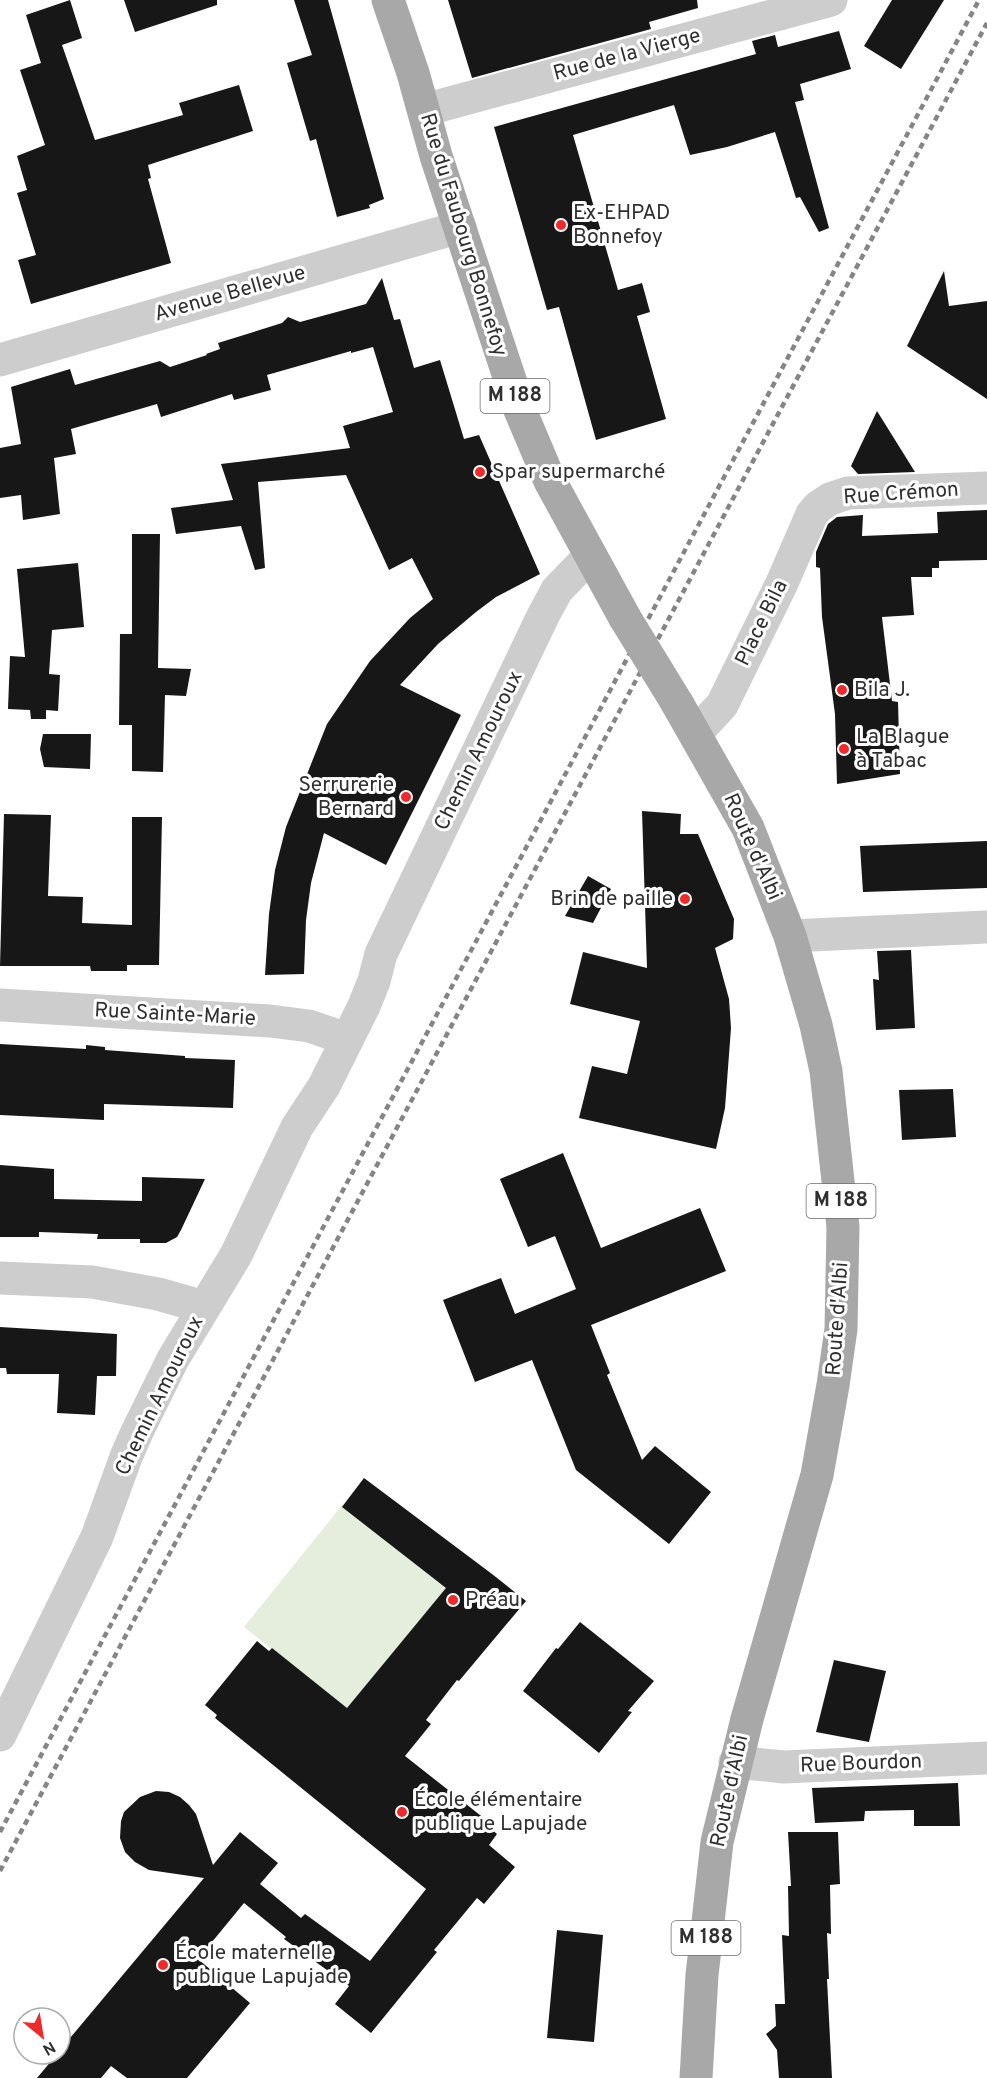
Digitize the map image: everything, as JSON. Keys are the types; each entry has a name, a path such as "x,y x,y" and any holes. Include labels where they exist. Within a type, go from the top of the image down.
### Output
{"main road":[{"name":"Rue du Faubourg Bonnefoy","path":"388,0 424,110 436,156 520,410 550,481 618,606"},
{"name":"Route d'Albi","path":"618,606 696,733 748,828 790,936 816,1025 826,1071 843,1227 841,1329 817,1475 735,1762 717,1842 702,1975 696,2078"}],"street":[{"name":"Rue de la Vierge","path":"424,110 831,0"},
{"name":"Avenue Bellevue","path":"0,360 460,227"},
{"name":"Rue Crémon","path":"818,507 830,499 848,494 987,488"},
{"name":"Place Bila","path":"696,733 722,705 782,583 805,528 818,507"},
{"name":"Chemin Amouroux","path":"0,1735 97,1537 137,1432 173,1359 236,1255 297,1126 324,1086 336,1035 364,1006 381,954 543,616 557,590 590,556"},
{"path":"790,936 987,927"},
{"name":"Rue Sainte-Marie","path":"0,1005 270,1021 309,1026 336,1035"},
{"path":"0,1278 92,1282 158,1294 204,1307"},
{"name":"Rue Bourdon","path":"735,1762 784,1767 987,1758"}],"green space":[{"path":"364,1478 492,1574 368,1725 244,1627"}],"building":[{"path":"70,0 82,38 62,45 95,140 183,115 179,103 239,85 253,131 148,165 151,178 148,179 171,263 31,304 18,260 36,255 17,193 27,190 17,156 45,145 20,70 41,63 26,15"},
{"path":"124,0 217,0 217,5 135,32"},
{"path":"294,0 328,0 384,199 369,205 370,208 337,217 316,139 310,141 287,63 312,55"},
{"path":"448,0 697,0 698,8 649,22 651,29 472,78"},
{"path":"892,0 944,0 901,69 864,46"},
{"path":"839,31 851,69 800,84 804,100 795,102 829,228 819,232 800,197 796,198 775,132 727,147 690,155 674,105 573,135 618,290 642,283 650,312 637,316 666,419 596,440 559,307 547,310 494,127 756,54 752,41 775,35 778,47"},
{"path":"944,271 949,306 987,301 987,399 907,346"},
{"path":"382,278 394,320 400,319 414,368 440,360 464,439 479,435 540,574 496,597 476,612 438,644 400,685 461,715 386,865 324,833 311,883 306,920 304,974 265,975 269,914 275,870 286,827 327,724 370,661 410,618 433,599 412,558 389,570 346,475 258,482 265,568 255,570 241,526 176,534 171,508 233,500 221,464 350,448 343,426 393,412 373,347 267,375 271,390 234,400 232,394 161,417 157,404 71,429 76,454 54,458 60,514 23,520 21,495 0,498 0,448 21,444 11,387 70,369 75,385 160,361 170,367 207,355 220,349 218,343 282,323 288,317 300,322 366,304"},
{"path":"877,411 915,472 858,474 851,466"},
{"path":"987,510 987,560 939,561 939,568 932,568 932,577 911,577 914,615 882,617 892,701 898,702 900,774 837,784 835,714 822,617 820,568 816,567 816,552 828,524 837,517 863,515 862,536 938,533 937,512"},
{"path":"132,534 160,534 158,668 191,669 186,696 165,695 163,772 132,771 132,725 119,725 120,634 132,634"},
{"path":"78,563 84,627 52,630 49,674 60,675 58,711 46,710 46,719 31,719 30,710 8,709 10,656 25,657 17,569"},
{"path":"43,734 91,734 90,769 44,767 40,749"},
{"path":"642,811 681,814 680,834 698,834 734,919 733,939 715,948 729,999 731,1028 725,1108 716,1149 579,1118 592,1066 627,1074 640,1021 570,1004 583,952 647,968"},
{"path":"4,814 51,815 48,896 83,897 82,923 132,925 132,817 162,817 159,965 127,965 127,971 91,971 90,966 0,966"},
{"path":"987,841 987,888 863,892 860,846"},
{"path":"588,876 611,889 593,923 565,916"},
{"path":"911,950 915,1028 876,1030 873,979 879,980 877,951"},
{"path":"0,1044 86,1049 86,1045 105,1047 105,1050 185,1056 185,1058 235,1060 233,1108 104,1104 104,1120 0,1115"},
{"path":"953,1089 956,1137 902,1140 899,1090"},
{"path":"563,1153 601,1248 700,1208 726,1271 591,1325 610,1373 607,1375 642,1460 655,1446 711,1492 669,1544 576,1470 532,1360 475,1382 443,1300 501,1278 515,1314 576,1289 555,1236 528,1247 500,1179"},
{"path":"0,1165 54,1169 54,1199 142,1201 142,1177 205,1179 177,1237 166,1243 140,1243 140,1239 97,1239 98,1234 39,1232 39,1237 0,1237"},
{"path":"0,1327 117,1334 116,1376 97,1376 95,1415 57,1413 59,1374 7,1374 6,1368 0,1368"},
{"path":"364,1478 526,1601 459,1681 457,1680 426,1720 431,1724 405,1756 485,1819 484,1823 497,1834 489,1845 515,1867 484,1904 477,1898 434,1950 437,1952 371,2033 335,2004 349,1986 284,1939 286,1937 244,1903 198,1959 250,2003 187,2078 127,2078 111,2066 101,2078 37,2078 47,2066 72,2066 72,2036 204,1878 149,1870 135,1862 125,1852 120,1838 121,1821 124,1812 140,1797 156,1791 169,1792 180,1797 189,1805 196,1814 213,1865 240,1832 278,1863 260,1884 301,1918 305,1914 370,1961 426,1889 215,1718 217,1715 205,1705 257,1641 269,1651 272,1648 347,1708 446,1588 342,1507"},
{"path":"580,1622 654,1681 628,1711 632,1712 599,1753 523,1691 556,1648 558,1649"},
{"path":"834,1660 886,1671 869,1742 816,1732"},
{"path":"958,1783 960,1826 914,1826 914,1810 865,1811 864,1821 815,1823 812,1788"},
{"path":"788,1832 838,1832 840,1884 830,1885 831,1934 827,1933 832,2078 779,2078 777,2050 766,2034 776,2026 775,2004 785,2004 782,1935 789,1936 788,1886 791,1886"},
{"path":"557,1930 603,1935 594,2042 547,2038"}],"railway":[{"path":"0,1832 979,0"},
{"path":"0,1871 987,23"}],"place":[{"name":"Ex-EHPAD Bonnefoy","path":"561,225"},
{"name":"Spar supermarché","path":"480,472"},
{"name":"Bila J.","path":"842,690"},
{"name":"La Blague à Tabac","path":"844,749"},
{"name":"Serrurerie Bernard","path":"406,797"},
{"name":"Brin de paille","path":"685,899"},
{"name":"Préau","path":"453,1600"},
{"name":"École élémentaire publique Lapujade","path":"402,1812"},
{"name":"École maternelle publique Lapujade","path":"163,1965"}]}
